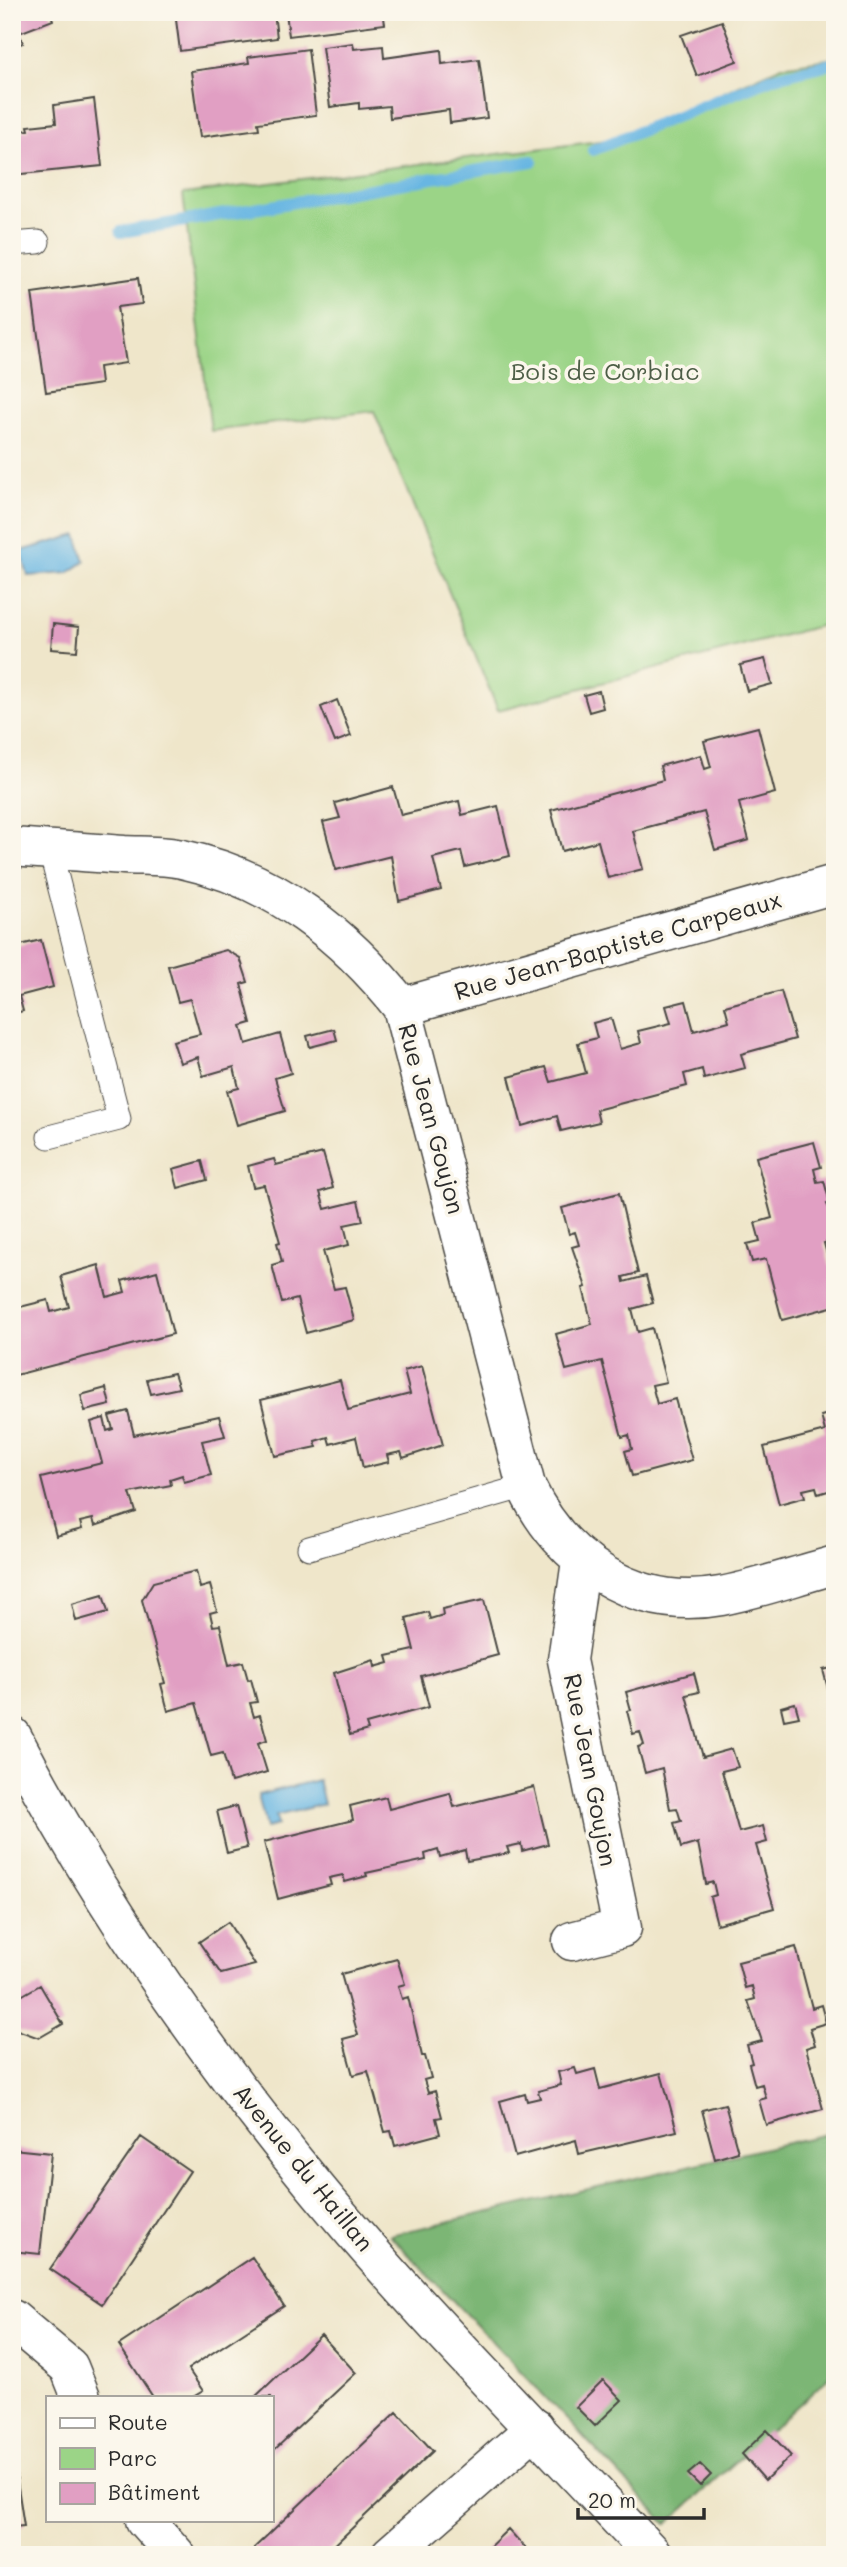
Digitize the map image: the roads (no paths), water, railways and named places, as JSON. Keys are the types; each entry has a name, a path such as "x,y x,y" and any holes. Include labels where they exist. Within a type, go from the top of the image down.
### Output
{"street":[{"name":"Rue Jean Goujon","path":"12,847 180,858 222,870 262,886 300,908 338,937 372,970 402,1007 526,1486 548,1527 581,1561 633,1590 691,1599 720,1596 835,1564"},
{"name":"Rue Jean-Baptiste Carpeaux","path":"402,1007 835,884"},
{"name":"Rue Jean Goujon","path":"572,1941 622,1928 567,1660 581,1561"},
{"name":"Avenue du Haillan","path":"12,1736 94,1878 164,1987 237,2087 314,2185 386,2268 653,2555"},
{"path":"12,2319 69,2367 81,2396"},
{"path":"390,2555 535,2428"},
{"path":"147,2522 176,2555"}],"lane":[{"path":"12,244 38,242"},
{"path":"49,1137 119,1119 50,850"},
{"path":"309,1548 526,1486"}],"water":[{"path":"77,535 85,561 68,573 28,576 21,551"},
{"path":"318,1780 324,1804 276,1816 278,1825 266,1828 258,1795"}],"waterway":[{"path":"593,150 775,77 835,63"},
{"path":"121,232 532,161"}],"park label":[{"name":"Bois de Corbiac","path":"605,372"}]}
